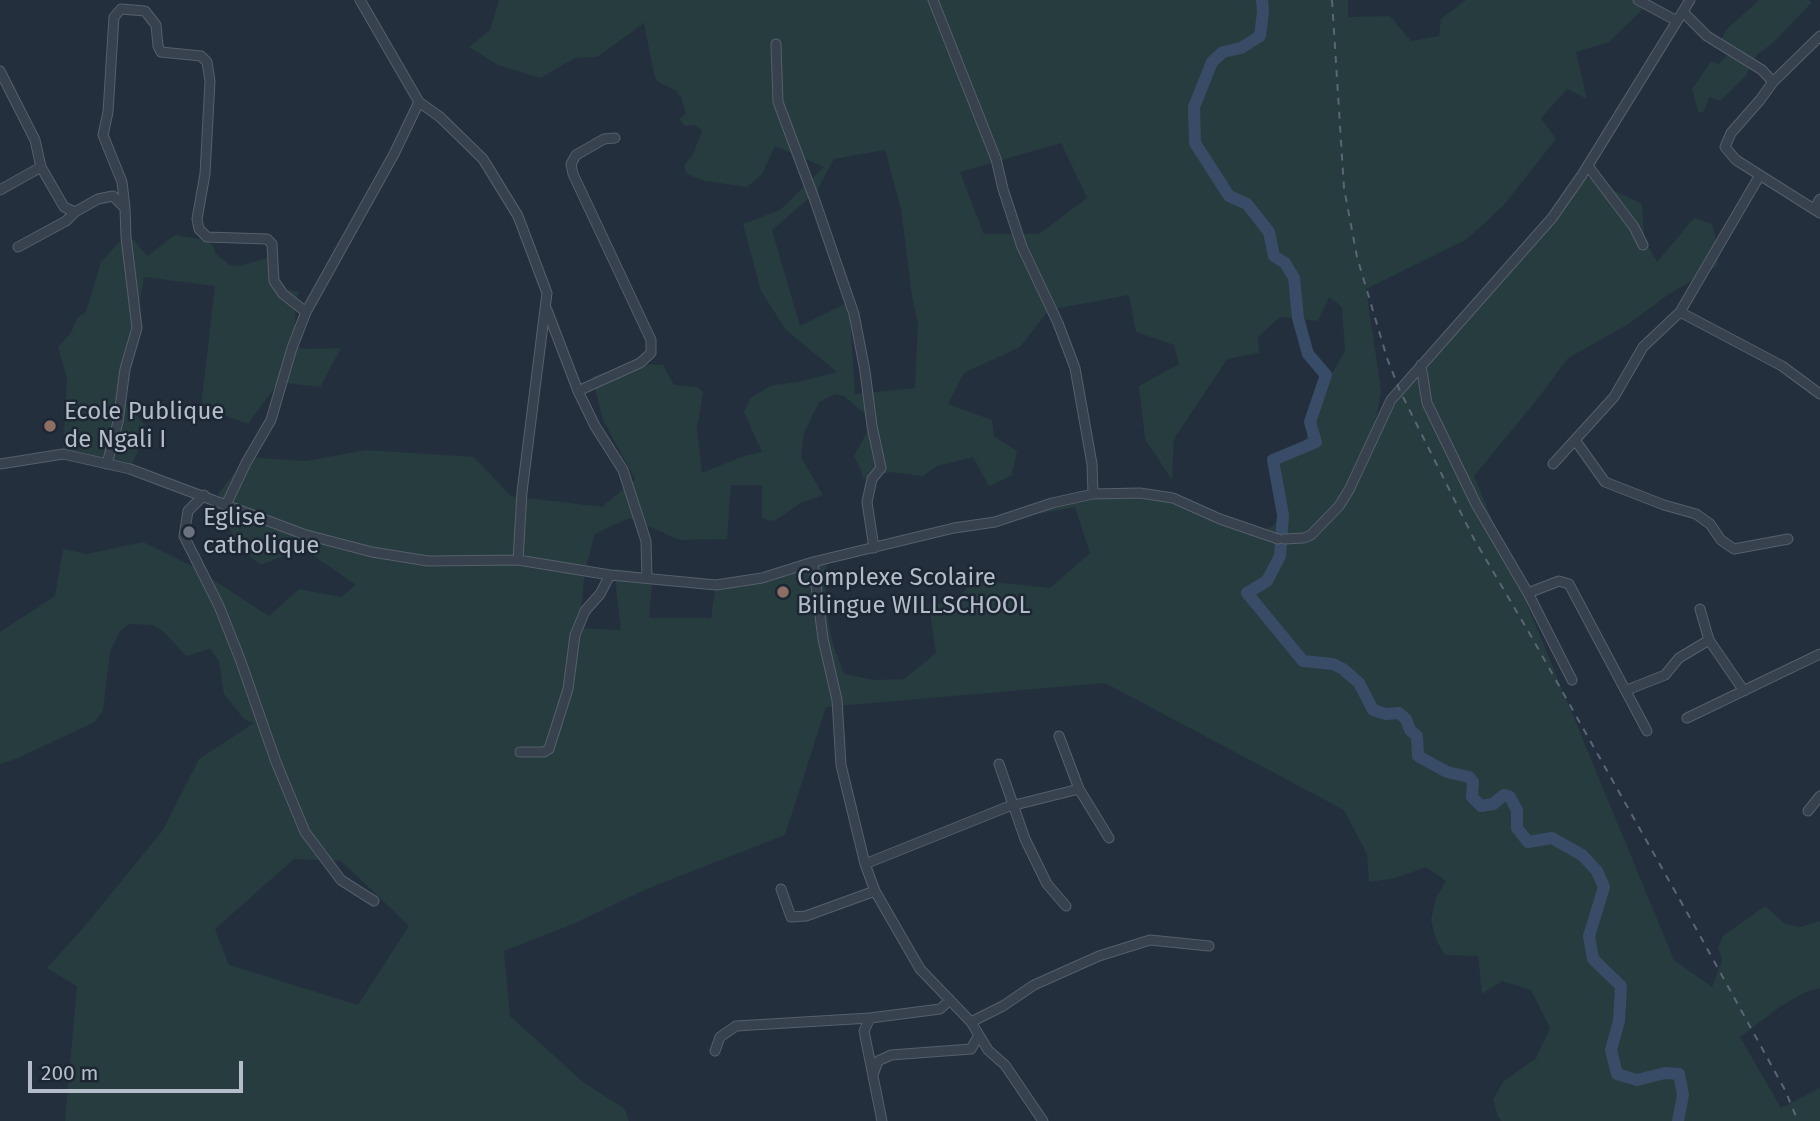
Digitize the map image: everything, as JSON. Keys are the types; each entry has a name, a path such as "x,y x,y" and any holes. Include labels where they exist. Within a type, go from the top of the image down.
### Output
{"street":[{"path":"360,0 419,102 440,117 483,159 518,216 547,293 522,492 518,560"},
{"path":"933,0 996,159 1021,247 1058,323 1075,368 1092,464 1093,494"},
{"path":"1638,0 1677,21"},
{"path":"0,464 63,454 130,469 303,534 372,552 428,561 518,560 610,575 716,585 762,578 813,562 954,528 995,522 1052,503 1093,494 1140,493 1173,498 1220,519 1281,539 1304,538 1311,535 1339,506 1391,400 1552,218 1588,166 1690,0"},
{"path":"107,464 118,422 125,369 137,328 122,182 103,135 108,112 114,17 121,9 145,12 156,25 161,52 201,56 207,62 210,81 205,174 197,219 199,229 207,237 267,239 272,244 274,281 282,294 306,312"},
{"path":"1683,12 1707,36 1745,58 1773,82"},
{"path":"1820,36 1773,82 1731,133 1725,148 1736,160 1817,211 1820,199"},
{"path":"776,44 778,102 854,314 881,468 872,479 867,502 874,548"},
{"path":"0,71 35,140 41,167 64,207 75,212"},
{"path":"226,505 271,420 292,348 306,312 369,200 419,102"},
{"path":"578,391 640,363 651,353 651,340 573,174 571,164 576,155 604,139 615,138"},
{"path":"1588,166 1634,227 1643,244"},
{"path":"0,190 41,167"},
{"path":"1553,464 1614,397 1643,346 1680,312 1760,175"},
{"path":"18,247 98,200 113,196 125,208"},
{"path":"546,309 578,391 595,426 622,470 646,541 647,578"},
{"path":"1680,312 1782,366 1820,394"},
{"path":"1421,365 1427,403 1476,503 1528,593 1572,680"},
{"path":"1575,440 1605,482 1664,505 1696,514 1710,524 1721,540 1734,549 1788,539"},
{"path":"204,495 188,511 184,536 219,606 276,762 305,832 341,880 374,901"},
{"path":"813,562 823,639 837,700 841,765 865,864 875,891 920,970 971,1022 988,1050 1005,1065 1043,1121"},
{"path":"520,751 544,752 549,749 568,689 575,635 585,611 600,594 610,575"},
{"path":"1528,593 1559,581 1569,584 1647,730"},
{"path":"1700,609 1709,640 1744,691"},
{"path":"1627,690 1665,675 1679,658 1709,640"},
{"path":"1687,718 1820,654"},
{"path":"1059,736 1079,789 1109,838"},
{"path":"999,764 1025,839 1047,884 1066,906"},
{"path":"865,864 1013,805 1079,789"},
{"path":"1808,811 1820,796"},
{"path":"780,888 791,917 806,916 875,891"},
{"path":"971,1022 1003,1006 1034,985 1099,956 1150,940 1209,946"},
{"path":"715,1051 720,1037 736,1026 870,1018 940,1009 949,1000"},
{"path":"870,1018 864,1031 882,1121"},
{"path":"874,1072 878,1061 891,1055 971,1049 979,1035"}],"green space":[{"path":"499,0 1348,0 1348,17 1390,16 1411,41 1439,36 1441,19 1466,0 1652,0 1609,42 1576,52 1587,99 1567,89 1541,118 1556,139 1503,206 1467,239 1366,289 1381,390 1375,429 1582,175 1642,204 1644,238 1657,262 1694,218 1712,224 1719,251 1717,266 1669,294 1627,325 1568,358 1474,476 1674,960 1712,987 1722,960 1718,948 1723,936 1765,906 1785,924 1800,927 1820,921 1820,988 1808,991 1781,1006 1740,1037 1781,1108 1820,1088 1820,1121 1502,1121 1498,1117 1493,1100 1503,1082 1536,1058 1550,1028 1531,990 1502,981 1482,994 1478,956 1445,955 1436,940 1431,920 1436,898 1446,881 1426,867 1395,878 1369,882 1367,854 1344,810 1105,683 826,707 785,835 649,888 573,924 504,951 510,1016 583,1082 625,1109 629,1121 65,1121 77,986 47,968 163,830 199,759 254,723 244,719 224,694 219,661 210,649 186,656 163,631 152,625 129,624 120,631 110,652 103,711 95,722 0,764 0,632 55,596 63,549 87,554 143,542 190,565 269,616 299,589 341,597 356,585 302,548 261,565 236,546 218,494 247,457 306,461 366,450 474,457 511,496 602,507 635,479 603,420 592,377 631,363 663,365 674,385 697,387 703,392 697,429 702,473 744,456 762,452 744,412 751,397 773,385 837,372 786,330 761,291 743,224 780,210 824,167 775,146 762,174 747,187 705,181 687,174 684,166 694,152 702,130 694,125 685,126 679,119 686,114 681,97 675,90 658,82 644,23 597,57 575,58 540,78 498,65 469,47 490,30","holes":["1061,143 1087,198 1039,234 984,234 960,172","885,150 901,209 918,323 915,388 855,394 849,302 800,326 772,230 816,192 834,159","1129,295 1136,332 1174,345 1179,364 1139,386 1145,439 1172,480 1174,439 1227,359 1259,353 1258,337 1280,317 1318,321 1329,297 1342,307 1345,351 1331,375 1326,375 1305,440 1273,460 1283,515 1273,526 1260,532 1173,498 1093,494 995,522 1075,507 1090,553 1050,588 973,582 957,599 929,606 936,653 904,679 875,680 844,674 832,642 825,599 827,565 818,561 716,585 711,618 649,618 653,572 647,577 630,570 614,569 621,630 579,628 585,571 595,534 629,518 680,540 727,539 731,485 762,485 762,518 774,521 801,503 823,495 801,457 804,433 819,402 835,394 844,396 873,421 854,456 863,479 890,472 923,476 937,466 973,457 989,486 1012,475 1017,451 994,436 992,420 948,404 964,373 1020,347 1049,310","294,859 341,861 409,926 358,1005 229,965 215,929"]},
{"path":"1759,0 1812,2 1775,41 1757,55 1745,77 1720,101 1710,97 1703,113 1698,111 1692,89 1711,61 1719,64 1731,51 1720,41 1727,29"},
{"path":"175,235 205,240 213,245 216,254 230,265 240,266 267,258 274,263 276,281 282,288 299,292 295,302 295,346 304,349 341,348 320,387 279,382 248,424 201,406 215,286 144,277 123,401 148,428 130,469 63,454 67,378 58,347 70,334 78,317 86,312 101,262 121,240 134,240 147,256"}],"waterway":[{"path":"1262,0 1260,36 1241,48 1223,52 1212,62 1194,107 1195,143 1229,196 1247,204 1269,232 1274,256 1285,263 1294,278 1298,318 1308,354 1326,375 1310,422 1316,442 1273,460 1283,515 1280,556 1267,581 1247,593 1303,661 1333,664 1343,669 1359,683 1373,710 1386,714 1399,713 1406,719 1410,730 1417,736 1418,756 1447,772 1469,777 1473,782 1472,797 1481,806 1493,804 1504,795 1510,797 1517,810 1517,828 1528,842 1552,838 1582,855 1597,871 1604,887 1589,936 1593,959 1621,986 1619,1021 1611,1050 1617,1074 1637,1080 1665,1073 1679,1074 1683,1095 1678,1121"}],"railway":[{"path":"1332,0 1344,188 1357,257 1387,358 1400,391 1474,539 1698,932 1785,1090 1798,1121"}],"place":[{"name":"Ecole Publique de Ngali I","path":"50,426"},
{"name":"Eglise catholique","path":"189,532"},
{"name":"Complexe Scolaire Bilingue WILLSCHOOL","path":"783,592"}]}
